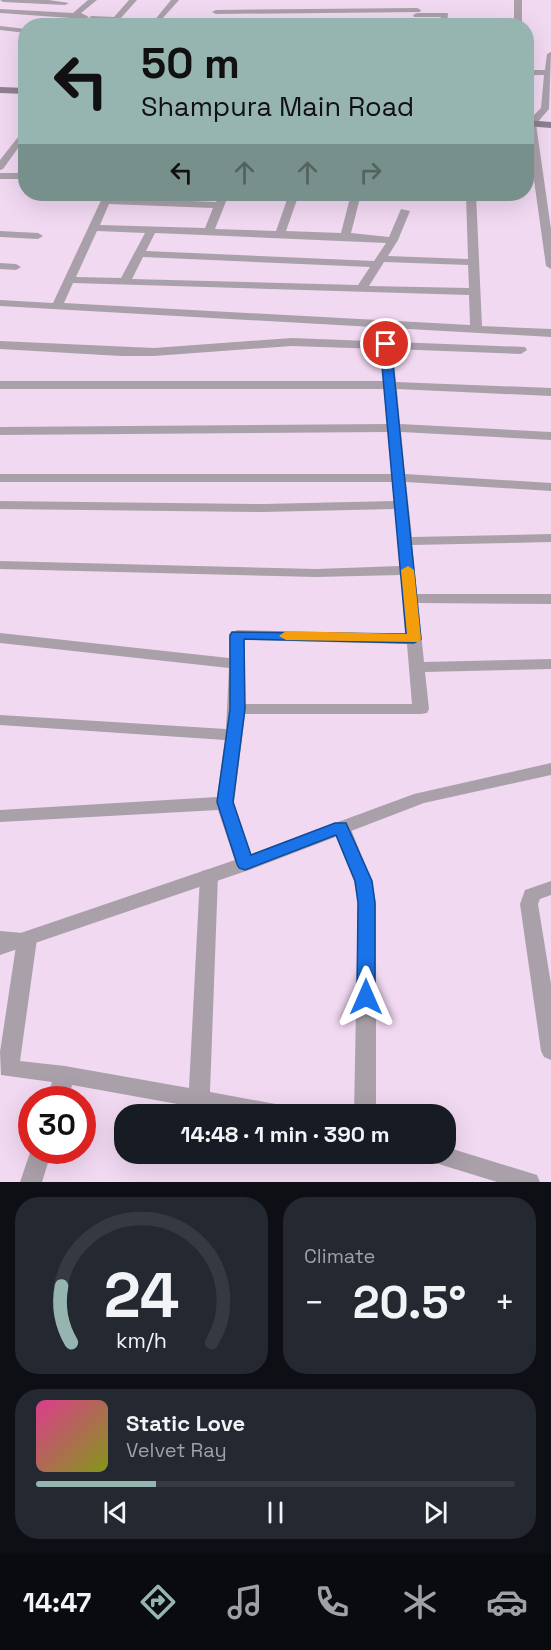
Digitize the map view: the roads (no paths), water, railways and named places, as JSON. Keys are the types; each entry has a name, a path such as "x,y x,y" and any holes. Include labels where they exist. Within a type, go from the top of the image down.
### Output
{"main road":[{"path":"0,90 18,91"},
{"path":"534,123 551,125"}],"street":[{"path":"3,0 67,2"},
{"path":"76,16 93,0"},
{"path":"117,18 134,0"},
{"path":"159,18 175,0"},
{"path":"212,18 224,0"},
{"path":"518,0 518,18"},
{"path":"14,12 27,1"},
{"path":"49,18 67,2"},
{"path":"216,12 259,15 418,9 445,15 444,18"},
{"path":"418,9 421,18"},
{"path":"0,11 94,18"},
{"path":"0,28 18,29"},
{"path":"534,69 550,64 545,109 534,119"},
{"path":"0,167 18,141"},
{"path":"13,148 18,148"},
{"path":"534,156 551,266"},
{"path":"0,176 18,177"},
{"path":"57,307 105,201"},
{"path":"164,201 220,205"},
{"path":"209,231 221,201"},
{"path":"280,234 292,201"},
{"path":"345,236 354,201"},
{"path":"471,201 476,327"},
{"path":"361,290 393,240 405,211"},
{"path":"93,228 345,236 393,240"},
{"path":"125,281 152,229"},
{"path":"0,234 38,236"},
{"path":"139,254 473,262"},
{"path":"0,266 16,267"},
{"path":"69,280 474,292"},
{"path":"0,303 476,327 551,333"},
{"path":"0,345 154,352 292,342 521,350"},
{"path":"237,709 421,709 386,344"},
{"path":"0,385 390,385 551,392"},
{"path":"0,431 394,428 551,436"},
{"path":"0,478 399,478 551,487"},
{"path":"0,505 263,508 401,505"},
{"path":"405,541 551,538"},
{"path":"0,564 316,573 408,570"},
{"path":"410,598 551,599"},
{"path":"245,864 225,802 237,709 237,635 414,639"},
{"path":"0,638 237,664"},
{"path":"417,667 551,664"},
{"path":"0,720 233,735"},
{"path":"0,948 245,864 420,798 551,769"},
{"path":"0,816 225,802"},
{"path":"341,827 363,881 367,903 365,1104"},
{"path":"199,1098 209,876"},
{"path":"551,888 532,895 529,904 547,996 551,1052"},
{"path":"0,938 27,939"},
{"path":"27,939 4,1069 65,1075 230,1104"},
{"path":"61,1086 65,1075"},
{"path":"456,1160 529,1182"},
{"path":"31,1182 37,1164"}]}
